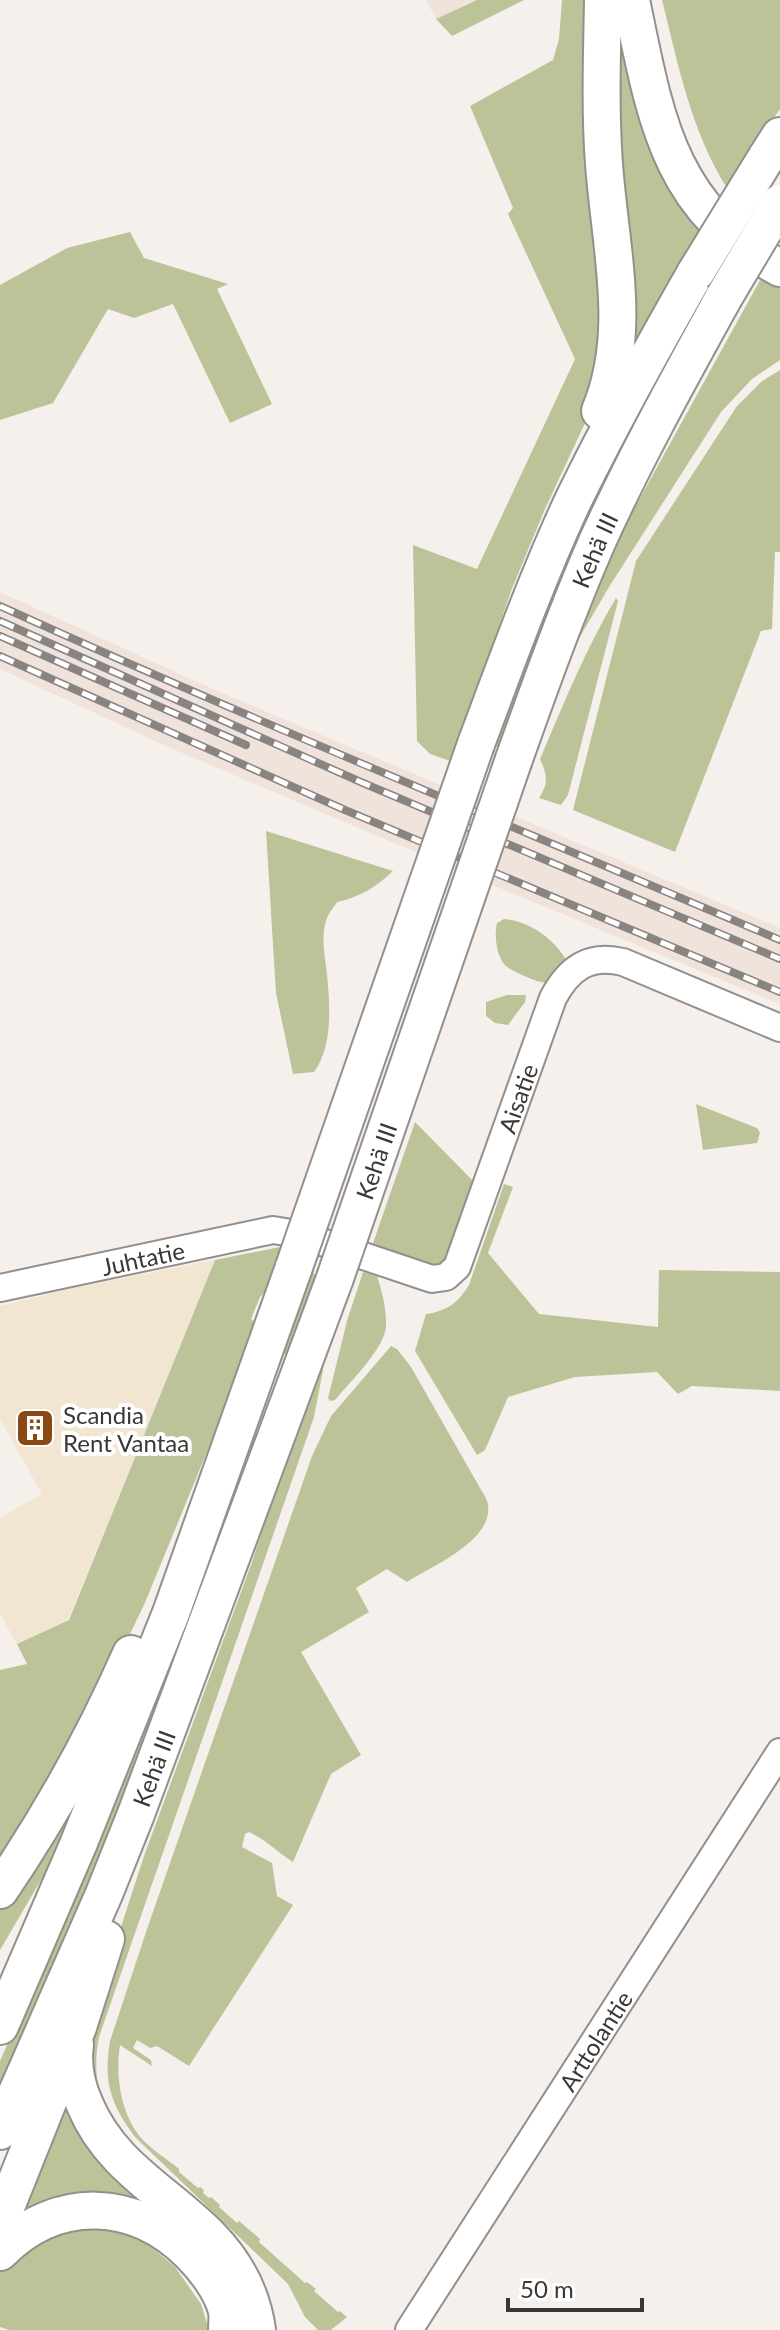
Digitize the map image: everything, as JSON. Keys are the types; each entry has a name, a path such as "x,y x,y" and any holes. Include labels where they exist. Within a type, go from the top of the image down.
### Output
{"highway":[{"path":"571,506 587,443 609,389 617,334 615,266 601,125 603,0"},
{"path":"631,0 645,70 659,119 683,181 699,204 738,243 780,268"},
{"path":"653,0 678,109 698,162 728,202 752,225 780,245"},
{"name":"Kehä III","path":"0,2026 78,1845 171,1613 476,744 528,608 571,506 621,405 696,272 773,147"},
{"name":"Kehä III","path":"0,2131 136,1814 335,1278 514,759 597,541 664,406 780,203"},
{"path":"0,1890 32,1842 78,1759 119,1680 164,1578 205,1520"},
{"path":"0,2222 78,2027 120,1897 136,1814"},
{"path":"78,2027 73,2056 77,2087 98,2132 119,2159 211,2237 230,2261 250,2296 257,2330"},
{"path":"0,2252 15,2237 44,2220 71,2212 127,2214 156,2226 199,2263 215,2285 227,2312 227,2330"}],"street":[{"name":"Aisatie","path":"285,1231 432,1279 446,1277 457,1267 553,998 563,980 581,965 598,960 623,962 780,1028"},
{"name":"Juhtatie","path":"0,1288 273,1230 285,1231"},
{"name":"Arttolantie","path":"409,2330 780,1752"}],"shaded area":[{"path":"426,0 477,0 436,19"},
{"path":"0,592 215,690 780,928 780,1004 168,747 0,669"},
{"path":"215,1260 68,1620 17,1644 0,1614 0,1518 42,1494 0,1419 0,1306"}],"green space":[{"path":"477,0 524,0 452,36 436,19"},
{"path":"562,0 593,0 603,247 599,384 511,591 453,762 430,754 417,741 413,545 477,569 575,359 508,214 513,208 470,106 553,60 559,39"},
{"path":"616,0 705,226 633,352 617,211"},
{"path":"662,0 780,0 780,109 727,188 695,120"},
{"path":"130,232 144,258 228,284 217,289 272,404 230,423 173,304 134,318 108,309 53,403 0,420 0,285 67,248"},
{"path":"727,246 735,253 504,749 490,745 539,618 603,475"},
{"path":"764,273 780,279 780,360 752,379 721,412 574,647 585,604 623,529"},
{"path":"780,370 780,552 775,552 772,629 761,631 675,852 573,810 636,561 737,406 761,382"},
{"path":"616,598 618,601 568,795 561,805 539,798 546,778 540,759 566,697"},
{"path":"266,831 393,871 367,891 337,902 327,918 323,939 329,1025 324,1050 314,1072 293,1074 276,993"},
{"path":"504,919 532,927 562,953 567,961 547,983 520,974 503,962 496,933 497,923"},
{"path":"507,995 526,995 525,1002 508,1025 495,1023 486,1016 486,1002"},
{"path":"696,1104 757,1128 760,1133 757,1143 703,1150"},
{"path":"415,1122 478,1186 452,1255 437,1268 371,1249"},
{"path":"504,1184 513,1187 488,1253 539,1314 658,1327 659,1270 780,1272 780,1391 692,1386 678,1394 657,1372 575,1377 508,1397 485,1450 477,1455 415,1351 426,1314 451,1305 469,1285"},
{"path":"285,1246 274,1283 260,1297 251,1319 258,1325 253,1340 144,1605 89,1719 0,1874 0,1670 27,1664 17,1644 69,1620 215,1260"},
{"path":"311,1272 321,1278 290,1354 285,1354 281,1349 306,1274"},
{"path":"363,1272 377,1276 386,1314 384,1336 365,1365 335,1400 330,1401 328,1398 347,1321"},
{"path":"391,1346 411,1367 485,1496 487,1518 481,1530 459,1551 407,1582 387,1569 356,1588 369,1612 301,1652 361,1755 331,1774 293,1862 255,1835 245,1834 242,1847 272,1863 277,1896 293,1905 189,2066 157,2046 150,2048 137,2040 133,2048 151,2060 152,2066 120,2045 119,2057 119,2083 125,2109 144,2141 347,2317 331,2330 318,2330 305,2317 288,2284 136,2138 120,2115 111,2093 108,2056 110,2041 147,1929 312,1456 331,1416"},
{"path":"321,1363 323,1370 314,1417 99,2037 96,2073 103,2108 84,2068 119,1933 144,1856 252,1562 303,1406 311,1398"},
{"path":"253,1433 260,1437 149,1739 0,2089 0,2061 41,1968"},
{"path":"107,1728 64,1835 0,1950 0,1908"},
{"path":"68,2086 166,2210 12,2222"},
{"path":"84,2227 112,2229 145,2241 175,2267 201,2304 209,2330 9,2330 0,2327 0,2271 48,2235"}],"railway":[{"path":"0,606 292,734 780,940"},
{"path":"0,621 363,783 780,959"},
{"path":"0,636 246,745"},
{"path":"0,656 345,810 780,992"}],"place":[{"name":"Scandia Rent Vantaa","path":"35,1428"}]}
